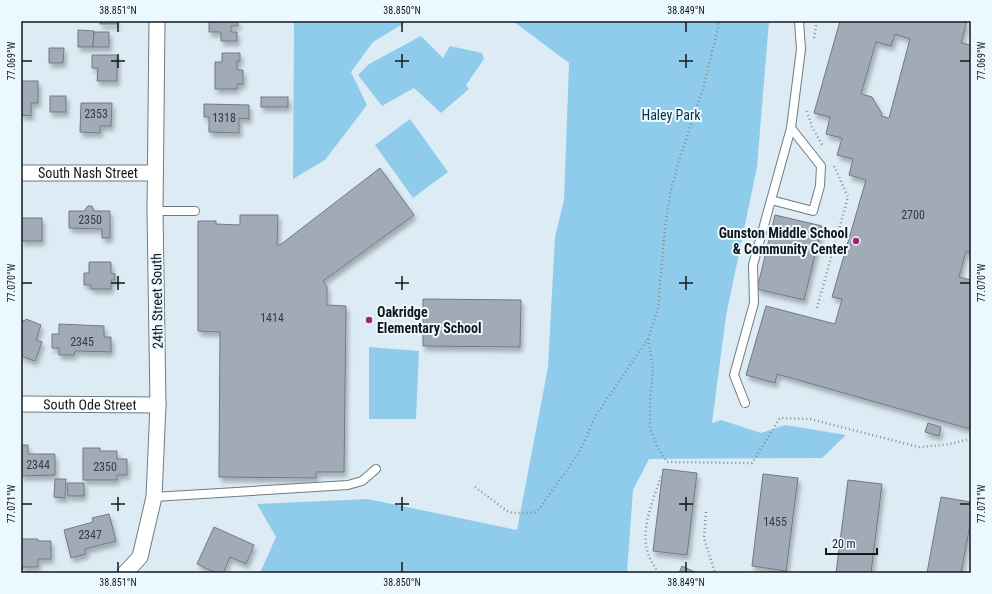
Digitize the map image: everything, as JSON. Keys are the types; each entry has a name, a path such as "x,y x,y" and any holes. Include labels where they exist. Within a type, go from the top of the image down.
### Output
{"street":[{"name":"24th Street South","path":"125,573 140,557 154,497 158,406 155,211 157,21"},
{"name":"South Nash Street","path":"21,173 156,173"},
{"name":"South Ode Street","path":"21,404 158,406"}],"lane":[{"path":"745,403 734,375 754,302 753,265 791,128 801,49 799,21"},
{"path":"771,200 813,211 820,186 821,166 791,128"},
{"path":"155,211 195,211"},
{"path":"154,497 348,485 362,481 376,469"}],"path":[{"path":"475,487 507,511 513,513 534,513 539,509 579,453 596,416 648,339 658,308 665,228 670,194 679,160 703,89 718,28 718,21"},
{"path":"648,339 653,368 650,401 650,428 657,446 667,462 752,463 780,418 810,419 919,447 945,445 971,439"},
{"path":"658,573 648,556 645,541 646,525 661,476"},
{"path":"706,512 704,538 715,573"}],"green space":[{"path":"294,21 408,21 373,42 351,72 367,105 325,160 293,179"},
{"name":"Haley Park","path":"513,21 769,21 757,167 726,316 712,423 721,420 761,433 785,425 846,435 822,458 649,459 633,490 627,573 260,573 276,537 257,504 368,499 517,530 548,367 555,237 564,200 569,63"},
{"path":"421,36 443,58 450,46 482,53 484,59 466,85 469,89 441,113 414,88 382,106 358,75 369,64"},
{"path":"410,119 448,172 413,198 375,145"},
{"path":"369,347 419,351 416,419 369,419"}],"building":[{"path":"100,21 117,21 117,24 100,24"},
{"path":"209,21 238,21 238,26 231,26 231,32 237,32 237,41 221,41 221,32 209,32"},
{"path":"840,21 967,21 961,43 971,45 971,252 966,251 959,277 971,280 970,429 777,374 775,383 746,375 766,306 835,324 842,299 832,297 866,180 849,175 853,159 837,155 842,138 826,134 830,117 814,113","holes":["895,34 910,39 889,118 881,116 882,114 872,97 861,94 876,42 891,46"]},
{"path":"78,30 94,31 93,47 78,47"},
{"path":"94,32 109,32 109,47 93,47"},
{"path":"49,48 64,48 63,63 49,63"},
{"path":"222,53 240,53 240,61 237,61 237,70 243,70 243,84 237,84 237,89 215,89 215,62 222,62"},
{"path":"92,55 117,55 117,81 97,81 98,68 92,68"},
{"path":"21,81 38,81 38,103 31,103 31,116 21,115"},
{"path":"50,96 66,96 66,112 50,112"},
{"path":"261,97 288,97 288,107 261,107"},
{"path":"81,103 112,103 111,126 100,126 100,133 80,132"},
{"path":"204,104 249,105 249,119 239,118 239,133 209,132 209,117 204,117"},
{"path":"380,168 414,215 323,281 327,287 327,305 346,306 344,472 316,472 316,478 219,477 220,332 198,331 198,221 216,221 216,224 240,225 240,215 278,215 277,245 280,245"},
{"path":"88,206 92,206 94,211 110,211 110,238 102,238 102,229 69,228 69,211 85,211"},
{"path":"775,215 822,226 804,300 757,289"},
{"path":"21,218 42,218 42,241 21,241"},
{"path":"89,262 111,262 111,273 115,274 115,280 111,280 111,289 91,289 91,285 84,285 84,273 89,273"},
{"path":"423,299 521,300 520,347 423,346"},
{"path":"26,319 41,325 36,340 42,342 35,361 21,356 21,320 25,321"},
{"path":"59,324 104,326 104,337 111,337 111,352 75,351 74,355 59,355 59,348 52,348 52,334 59,334"},
{"path":"928,423 941,427 939,436 925,432"},
{"path":"21,445 28,445 28,454 55,454 55,475 21,476"},
{"path":"83,448 100,448 100,451 117,451 117,459 127,459 127,475 117,475 117,480 83,480"},
{"path":"663,469 697,473 687,555 653,551"},
{"path":"763,474 798,478 786,571 752,566"},
{"path":"55,479 66,479 65,498 54,497"},
{"path":"848,480 882,484 871,573 836,573"},
{"path":"67,483 84,483 84,496 68,496"},
{"path":"941,497 971,502 971,520 961,573 927,573"},
{"path":"109,514 116,541 85,549 86,554 71,558 64,530 93,522 92,518"},
{"path":"214,527 254,545 246,564 230,557 223,573 216,573 197,564"},
{"path":"21,539 51,541 51,559 38,559 38,567 21,568"},
{"path":"682,566 697,573 679,573"}],"place":[{"name":"Gunston Middle School & Community Center","path":"856,241"},
{"name":"Oakridge Elementary School","path":"369,320"}]}
